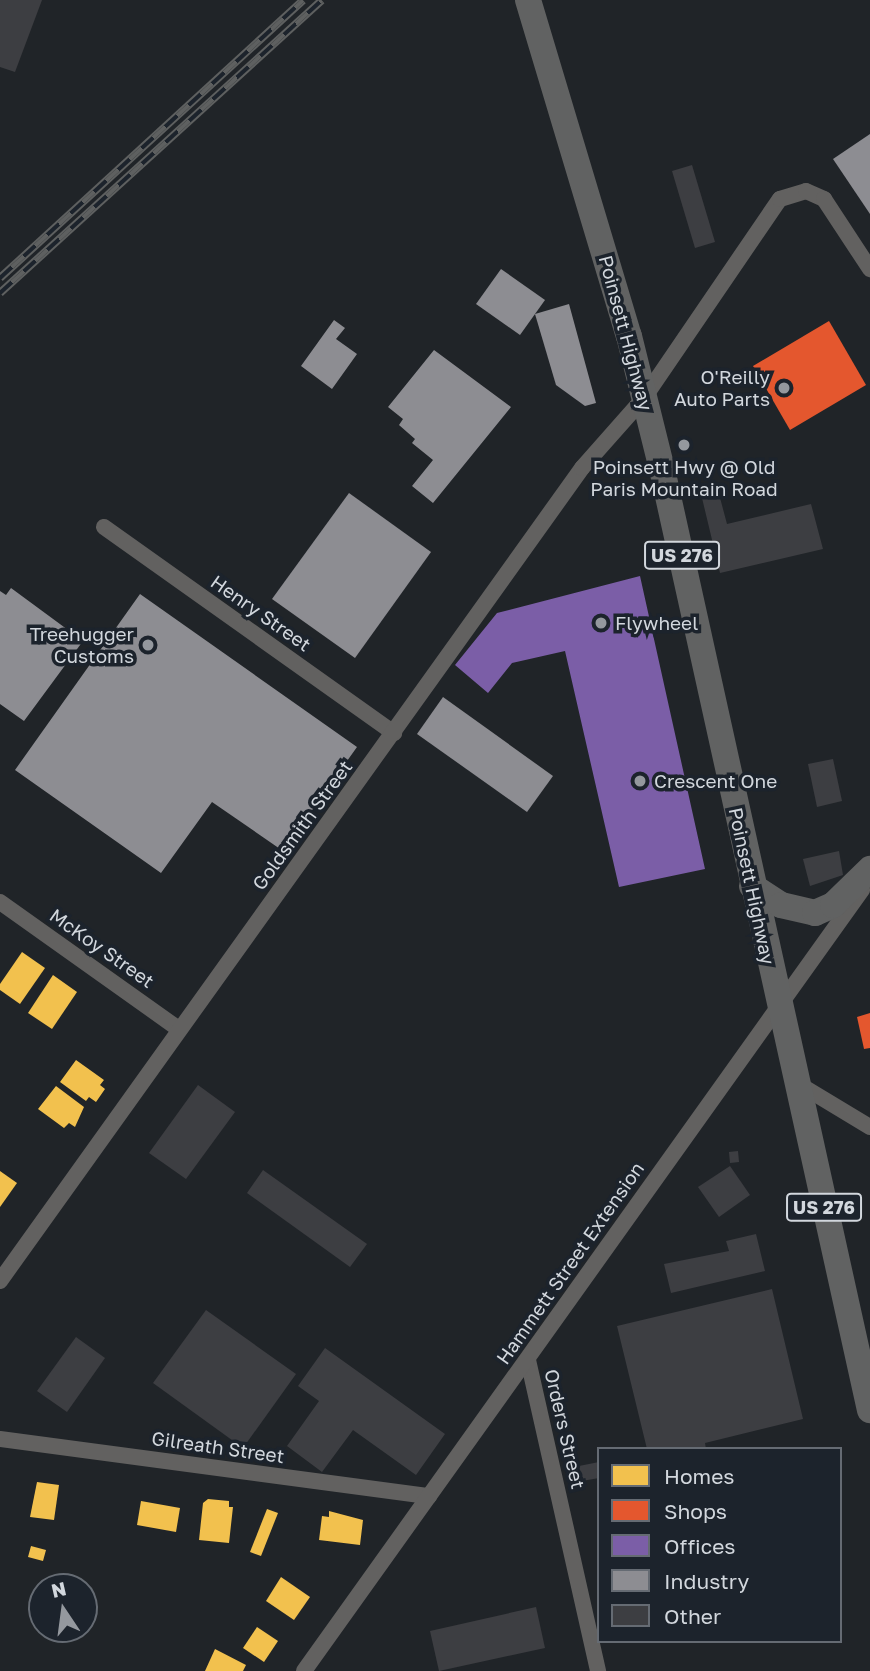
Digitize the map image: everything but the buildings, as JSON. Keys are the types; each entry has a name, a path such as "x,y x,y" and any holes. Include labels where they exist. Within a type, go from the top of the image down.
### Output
{"highway":[{"name":"Poinsett Highway","path":"532,11 644,398 870,1410"},
{"path":"752,886 781,905 815,914 833,905 870,869"}],"street":[{"name":"Goldsmith Street","path":"0,1281 582,468 644,398 787,194 806,191 824,199 870,269"},
{"name":"Henry Street","path":"104,527 394,733"},
{"name":"Hammett Street Extension","path":"304,1671 870,879"},
{"name":"McKoy Street","path":"0,901 179,1029"},
{"path":"795,1082 870,1127"},
{"name":"Orders Street","path":"528,1360 598,1671"},
{"name":"Gilreath Street","path":"0,1439 429,1496"}],"railway":[{"path":"0,278 303,0"},
{"path":"0,293 322,0"}],"place":[{"name":"O'Reilly Auto Parts","path":"784,388"},
{"name":"Poinsett Hwy @ Old Paris Mountain Road","path":"684,445"},
{"name":"Flywheel","path":"601,623"},
{"name":"Treehugger Customs","path":"148,645"},
{"name":"Crescent One","path":"640,781"}]}
